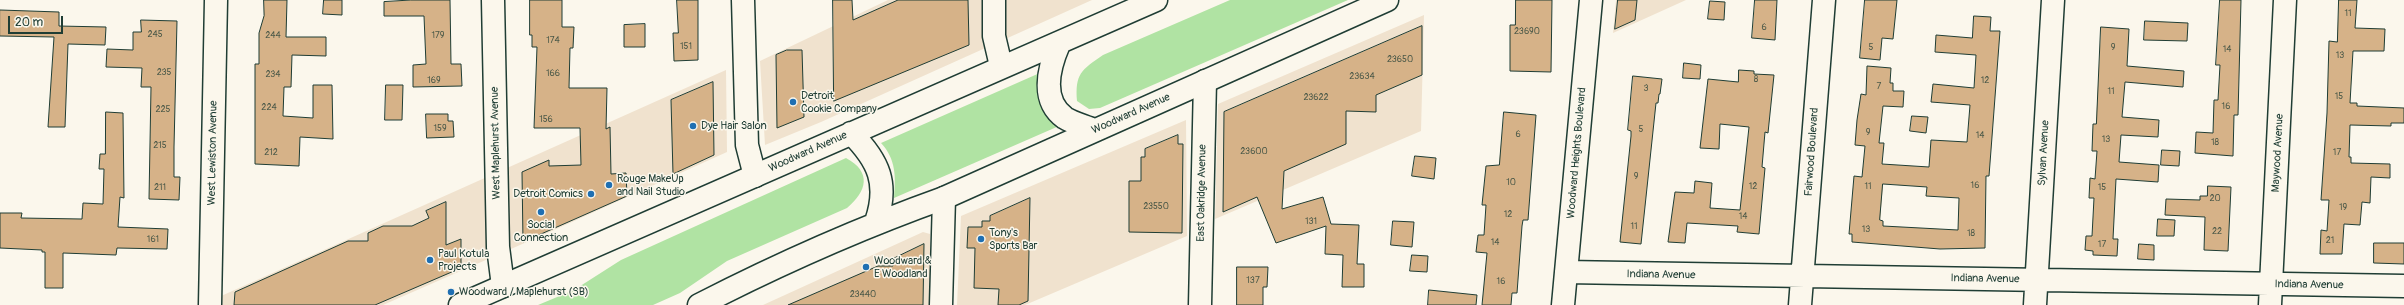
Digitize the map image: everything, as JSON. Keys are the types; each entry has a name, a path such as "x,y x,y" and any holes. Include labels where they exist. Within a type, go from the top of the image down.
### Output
{"street":[{"name":"West Lewiston Avenue","path":"210,305 216,0"},
{"name":"West Maplehurst Avenue","path":"493,0 498,248 503,286"},
{"path":"743,0 747,145 755,176"},
{"path":"994,0 994,36 1001,66"},
{"name":"Woodward Avenue","path":"460,305 755,176 1001,66 1059,44 1156,0"},
{"name":"Woodward Avenue","path":"699,305 769,270 876,222 944,198 1388,0"},
{"name":"Woodward Heights Boulevard","path":"1563,305 1591,0"},
{"name":"Fairwood Boulevard","path":"1800,305 1824,0"},
{"name":"Sylvan Avenue","path":"2035,305 2053,0"},
{"name":"Maywood Avenue","path":"2270,295 2285,0"},
{"path":"1059,44 1051,63 1048,80 1050,95 1065,118 1094,130"},
{"name":"East Oakridge Avenue","path":"1200,305 1205,81"},
{"path":"851,133 867,148 878,168 882,186 883,204 876,222"},
{"path":"941,305 944,198"},
{"name":"Indiana Avenue","path":"1566,272 2037,280 2270,295 2404,286"}],"shaded area":[{"path":"888,0 1092,0 821,122 765,145 760,61"},
{"path":"1616,0 1686,0 1613,33"},
{"path":"1424,15 1421,131 1215,219 1218,104"},
{"path":"726,70 727,152 552,231 383,305 201,305"},
{"path":"1186,120 1187,236 1025,305 957,305 961,216"},
{"path":"923,232 930,234 930,305 763,305"}],"green space":[{"path":"1230,0 1348,0 1100,108 1089,109 1077,101 1077,85 1081,74 1089,65 1103,55"},
{"path":"1042,72 1059,126 894,198 894,169 890,155 881,143"},
{"path":"846,158 860,169 864,182 859,195 847,208 727,261 680,293 653,305 538,305 574,290 621,260"}],"building":[{"path":"264,0 287,0 286,37 326,37 326,56 292,55 291,87 284,87 283,116 313,118 313,85 332,85 333,139 300,137 299,166 255,164 255,64 259,64 259,33 264,16"},
{"path":"324,0 342,0 342,15 323,14"},
{"path":"450,0 451,64 461,64 462,86 413,87 413,65 426,64 424,16 384,16 384,2"},
{"path":"530,0 562,0 562,27 574,27 573,48 570,48 569,88 607,88 606,129 610,127 611,174 626,173 627,196 523,242 522,172 549,160 549,166 581,165 580,128 534,128 537,47 532,47 532,35 530,35"},
{"path":"677,0 698,0 698,60 674,61 673,33 678,33"},
{"path":"833,0 852,0 853,20 898,0 968,0 969,45 834,101"},
{"path":"1516,0 1552,0 1551,72 1510,71 1510,25 1515,25"},
{"path":"1618,0 1637,0 1635,20 1615,29"},
{"path":"1755,0 1777,0 1775,40 1752,38"},
{"path":"1865,0 1897,0 1893,39 1882,38 1880,60 1860,58"},
{"path":"2220,0 2241,0 2238,115 2234,115 2233,156 2195,153 2196,132 2213,133 2214,100 2218,100 2220,65 2216,65"},
{"path":"2339,0 2357,0 2355,28 2385,29 2384,51 2353,51 2350,103 2357,103 2357,106 2404,108 2404,123 2391,123 2391,126 2350,125 2349,157 2351,157 2351,163 2390,164 2390,178 2371,177 2370,203 2362,202 2360,225 2344,224 2342,254 2320,254 2321,230 2327,231 2329,200 2321,200 2327,113 2329,41 2337,42"},
{"path":"1710,1 1725,2 1724,20 1708,19"},
{"path":"0,10 59,12 59,26 106,27 105,45 68,44 65,127 48,127 54,37 0,36"},
{"path":"1974,16 1991,17 1990,31 2000,31 1989,176 1986,176 1985,248 1940,249 1852,242 1852,234 1849,234 1854,176 1862,177 1865,146 1855,145 1857,120 1861,94 1866,95 1867,66 1891,68 1890,83 1893,83 1893,91 1904,91 1903,107 1883,106 1879,143 1884,143 1882,164 1929,167 1931,140 1967,142 1970,105 1931,102 1933,84 1974,88 1976,55 1935,52 1936,35 1972,38","holes":["1883,184 1927,187 1926,196 1959,198 1958,230 1883,226 1883,221 1880,220"]},
{"path":"141,20 177,21 174,177 180,177 179,200 149,199 151,87 141,87 142,68 106,67 107,49 133,50 133,32 141,32"},
{"path":"2145,21 2188,23 2187,41 2144,40"},
{"path":"645,24 645,47 624,47 624,25"},
{"path":"1422,26 1422,75 1376,95 1376,112 1346,111 1346,144 1284,171 1282,209 1323,197 1331,224 1359,225 1357,264 1364,264 1364,287 1342,287 1343,255 1325,254 1326,226 1276,243 1257,197 1223,212 1224,112"},
{"path":"2101,27 2129,29 2127,66 2184,71 2183,87 2125,82 2122,117 2159,120 2158,137 2121,135 2119,162 2159,165 2158,182 2116,179 2113,239 2118,239 2117,256 2093,255 2093,251 2085,250 2086,236 2092,236 2094,198 2089,198 2090,178 2095,179 2097,151 2092,151 2093,124 2096,124"},
{"path":"787,50 802,50 804,117 777,128 776,55"},
{"path":"1684,63 1701,65 1700,79 1683,78"},
{"path":"1739,70 1754,71 1754,74 1774,75 1768,133 1765,132 1762,167 1765,168 1759,234 1737,232 1738,226 1687,223 1685,243 1668,242 1675,192 1694,193 1695,181 1712,183 1710,208 1740,210 1749,127 1720,124 1719,149 1700,148 1708,79 1738,82"},
{"path":"1633,76 1662,79 1658,103 1656,103 1641,244 1620,242 1631,136 1631,131 1628,130"},
{"name":"Dye Hair Salon","path":"713,82 714,155 673,174 671,100"},
{"path":"386,85 403,85 402,120 385,120"},
{"path":"106,112 123,113 124,198 120,197 118,227 168,229 167,249 117,248 116,255 63,253 63,288 45,288 45,252 42,252 42,250 0,248 0,213 22,213 21,218 82,219 83,203 103,204 104,169 99,169 100,154 105,154"},
{"path":"1504,112 1536,115 1528,220 1523,220 1517,293 1512,293 1511,305 1482,305 1487,253 1476,252 1478,235 1484,235 1486,205 1482,205 1486,166 1499,165"},
{"path":"426,114 448,114 448,121 453,121 454,137 427,138"},
{"path":"1912,116 1928,117 1926,133 1910,131"},
{"path":"1178,135 1178,144 1183,144 1182,233 1129,232 1129,181 1141,181 1141,157 1145,157 1145,149"},
{"path":"2162,150 2180,151 2179,166 2161,165"},
{"path":"1415,156 1436,158 1434,179 1412,176"},
{"path":"2208,186 2231,187 2228,251 2204,250 2205,217 2165,215 2166,199 2200,200 2200,196 2207,196"},
{"path":"1030,198 1028,301 1019,305 998,305 999,289 974,288 975,248 967,248 968,227 982,227 982,221 990,221 990,216"},
{"path":"446,202 446,245 461,239 461,268 375,305 234,305 235,292 348,241 368,241 368,233 383,226 412,226 429,218 426,211"},
{"path":"2158,219 2175,220 2174,236 2157,236"},
{"path":"1393,221 1414,222 1412,247 1391,245"},
{"path":"2374,243 2404,243 2404,264 2374,263"},
{"path":"924,244 923,305 788,305 878,266 893,266 893,259"},
{"path":"2139,244 2154,245 2154,260 2138,259"},
{"path":"1412,255 1428,256 1427,272 1410,271"},
{"path":"1237,267 1268,267 1267,287 1263,287 1263,305 1237,305"},
{"path":"1429,290 1477,295 1476,305 1428,305"}],"place":[{"name":"Detroit Cookie Company","path":"793,102"},
{"name":"Dye Hair Salon","path":"693,126"},
{"name":"Rouge MakeUp and Nail Studio","path":"609,185"},
{"name":"Detroit Comics","path":"591,194"},
{"name":"Social Connection","path":"541,212"},
{"name":"Tony's Sports Bar","path":"981,239"},
{"name":"Paul Kotula Projects","path":"430,260"},
{"name":"Woodward & E Woodland","path":"866,267"},
{"name":"Woodward / Maplehurst (SB)","path":"451,292"}]}
